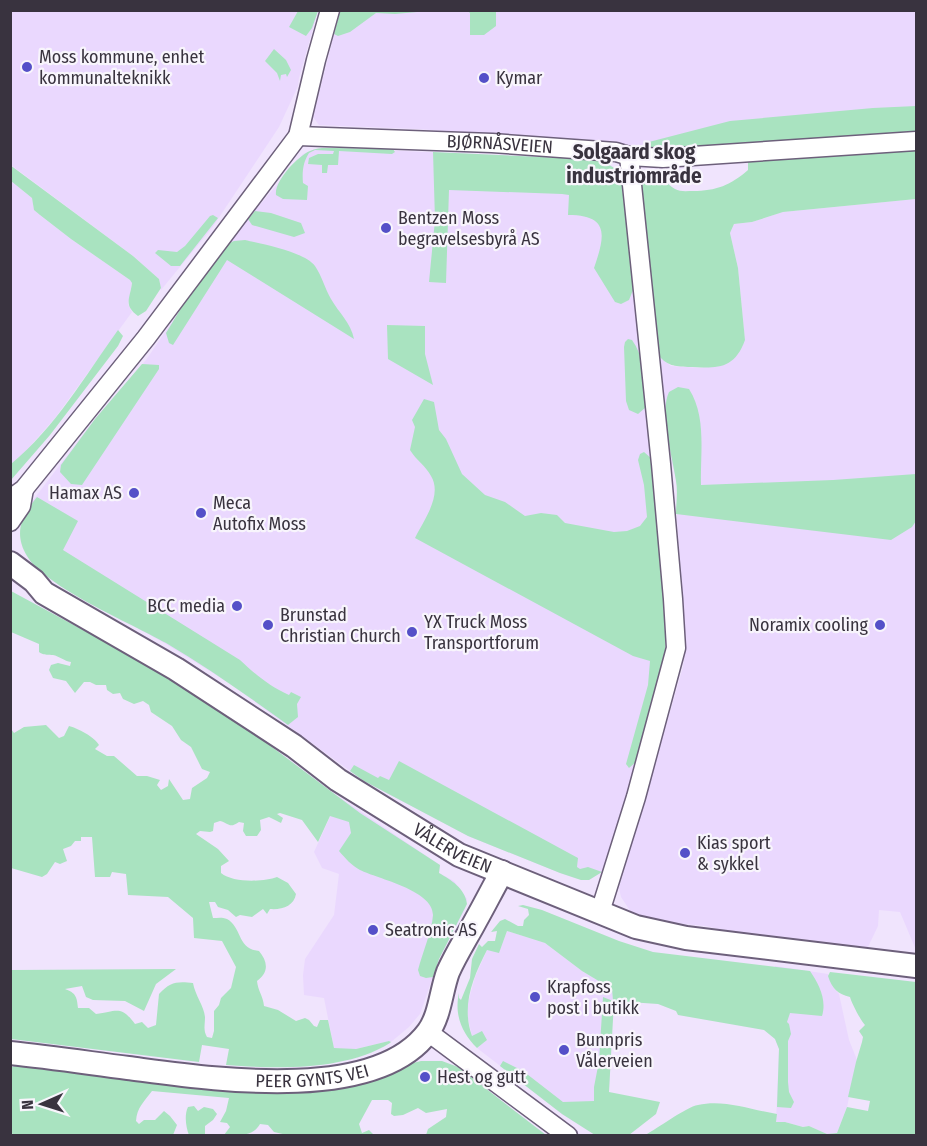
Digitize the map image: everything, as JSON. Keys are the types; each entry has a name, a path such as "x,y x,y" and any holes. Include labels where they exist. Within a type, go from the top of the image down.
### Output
{"street":[{"path":"10,522 21,506 17,494 146,338 298,136 330,10"},
{"name":"BJØRNÅSVEIEN","path":"298,136 492,143 616,152 629,156 663,158 916,141"},
{"path":"600,912 639,787 676,648 674,599 629,156"},
{"name":"VÅLERVEIEN","path":"10,563 34,581 44,592 176,669 294,746 338,780 459,855 636,927 686,938 916,966"},
{"name":"VÅLERVEIEN","path":"10,582 28,593 44,592"},
{"name":"PEER GYNTS VEI","path":"10,1053 192,1076 285,1081 339,1077 381,1067 411,1049 428,1032 456,956 502,872"},
{"path":"428,1032 568,1136"}],"shaded area":[{"path":"10,11 318,11 298,86 279,127 212,228 161,290 159,279 133,256 11,165"},
{"path":"340,11 916,11 916,131 649,150 592,142 417,129 319,125 313,117"},
{"path":"315,149 584,159 605,162 621,175 663,570 642,744 602,872 589,880 581,880 560,873 468,836 364,781 229,683 166,644 50,579 32,564 22,544 21,529 27,508 95,419 146,360 219,253 303,154"},
{"path":"11,181 32,198 34,209 40,215 130,280 132,283 128,304 132,312 55,418 11,464"},
{"path":"916,199 916,950 900,912 879,910 878,926 865,950 734,933 706,926 673,923 633,915 621,897 619,888 683,667 686,644 677,521 677,483 671,459 659,356 671,366 702,368 745,340 738,268 730,233 734,224 752,222 783,212"},
{"path":"339,797 440,865 439,873 454,881 467,899 465,909 439,959 420,1014 391,1042 352,1050 334,1048 324,998 304,995 305,959 334,915 339,874 322,868 314,852"},
{"path":"507,931 545,943 582,971 612,989 609,1092 595,1135 562,1114 477,1048 487,1040 472,1036 466,1010 475,977 487,950 499,952"},
{"path":"775,966 828,974 833,987 839,994 849,1040 857,1060 847,1107 837,1133 827,1134 809,1126 776,1122 779,1049 775,1039"}],"green space":[{"path":"340,10 428,11 376,13 350,32 338,36 334,34"},
{"path":"298,11 318,11 312,28 306,36 289,27"},
{"path":"468,11 496,11 496,26 484,35 470,35 470,13"},
{"path":"274,49 286,60 291,70 287,77 286,74 281,75 280,81 277,73 265,61"},
{"path":"916,106 916,131 649,150 645,143 730,121"},
{"path":"322,148 393,149 395,152 392,154 339,151 338,165 328,165 327,173 322,173 322,165 308,164 309,158 318,154 333,154 334,151 315,150 309,153 303,167 303,183 308,186 307,200 283,199 276,195 276,189 283,176 299,158 310,151"},
{"path":"916,150 916,199 783,212 752,222 734,224 730,233 738,268 745,340 740,350 729,362 715,367 675,366 668,364 659,356 639,185 649,170 660,175 677,190 701,191 723,186 735,180 748,170 748,161"},
{"path":"433,152 584,159 613,167 621,175 633,290 629,300 621,304 615,302 594,268 602,237 598,223 582,216 568,215 569,195 562,194 449,190 446,283 429,282 435,220"},
{"path":"10,165 133,256 159,279 161,288 146,311 138,316 130,308 132,283 130,280 34,210 32,198 11,181"},
{"path":"255,211 271,213 301,223 305,233 294,237 252,225 248,219"},
{"path":"213,215 218,218 180,266 171,266 155,253 158,250 177,252"},
{"path":"245,240 283,249 310,261 350,328 354,339 227,260 173,345 169,343 166,333 194,287 227,244"},
{"path":"387,325 425,326 425,354 433,385 388,359"},
{"path":"118,330 123,336 118,346 50,435 11,480 11,464 27,450 55,418"},
{"path":"628,339 632,340 640,355 644,372 645,408 638,414 629,410 626,401 624,347"},
{"path":"142,364 159,365 159,369 82,485 71,484 60,472 61,465 95,419"},
{"path":"678,387 689,389 698,411 701,436 701,485 916,474 916,521 912,527 891,540 676,514 677,485 665,411 669,392"},
{"path":"424,399 434,402 439,430 446,439 462,474 485,495 505,502 525,516 541,513 557,515 565,523 614,532 627,531 640,526 647,517 644,485 638,460 640,454 644,452 652,459 659,521 666,652 637,761 629,768 626,764 648,685 650,661 633,656 415,538 435,492 429,472 410,450 415,427 412,420"},
{"path":"37,497 78,521 63,550 240,660 275,688 289,695 291,692 301,697 297,704 298,717 288,725 228,682 166,643 69,592 36,568 23,548 20,532 27,511"},
{"path":"11,591 179,682 252,732 360,813 440,865 439,873 460,889 467,904 439,959 433,977 426,978 420,976 418,970 432,921 431,906 415,892 360,870 346,859 339,851 351,833 349,822 330,816 318,842 302,820 280,813 277,814 283,818 281,823 269,817 260,820 261,830 257,836 246,836 243,831 244,823 231,825 220,821 214,823 213,831 200,831 196,834 218,849 229,861 221,866 221,873 226,876 248,881 277,877 288,883 296,894 293,902 287,906 270,909 267,914 263,909 252,917 240,915 236,917 228,910 218,907 215,902 209,902 213,918 225,918 232,923 243,942 259,951 264,959 266,967 264,974 257,981 264,1006 278,1010 296,1021 305,1018 317,1027 320,1020 328,1020 334,1048 356,1049 389,1041 390,1043 353,1059 310,1066 267,1067 226,1065 229,1049 202,1045 199,1062 11,1039 11,970 176,969 156,984 144,1011 125,1001 93,1000 86,997 82,986 65,989 75,996 78,1008 89,1008 96,1014 122,1012 135,1024 142,1022 148,1028 156,1025 159,994 163,990 174,983 193,983 204,1013 207,1037 212,1038 214,1011 221,998 231,988 236,967 222,941 194,938 193,918 168,897 128,895 126,874 112,872 110,877 95,877 92,837 81,837 81,841 75,841 71,846 63,849 67,861 60,864 55,862 47,874 42,877 11,868 11,729 14,733 24,727 46,725 59,738 64,736 69,726 90,736 99,745 95,749 107,756 114,756 137,776 160,780 157,785 161,790 168,786 169,779 183,800 190,799 192,788 207,778 210,772 202,769 191,747 181,740 172,726 151,712 149,705 143,701 134,704 123,699 120,693 113,694 107,690 106,685 96,685 90,682 84,682 75,693 66,681 53,678 49,670 51,665 58,663 70,666 71,662 39,652 39,644 11,632"},
{"path":"399,761 578,858 577,867 580,869 588,867 602,872 589,880 581,880 560,873 468,836 364,781 350,771 354,765 378,778 380,776 389,780"},
{"path":"523,905 653,952 810,971 821,992 824,1004 822,1016 790,1013 787,1022 791,1034 788,1041 788,1082 789,1092 794,1102 791,1108 777,1107 779,1049 775,1039 764,1030 678,1015 676,1011 658,1004 614,1001 609,1092 660,1102 656,1114 629,1135 595,1135 562,1114 500,1066 503,1061 523,1071 563,1102 594,1101 603,997 613,1001 612,989 582,971 545,943 507,931 499,953 487,950 470,992 468,1014 472,1036 482,1031 487,1040 477,1048 460,1023 459,993 461,1000 470,978 472,959 479,944 482,947 488,941 495,941 497,931 491,932 500,921 505,919 518,926 523,926 524,920 529,915 528,909 518,906"},
{"path":"830,972 916,982 916,1135 645,1135 698,1105 728,1104 777,1114 776,1122 809,1126 827,1134 837,1133 847,1107 868,1111 870,1101 848,1097 863,1037 859,1031 865,1025 850,997 839,992 831,984 828,976"},
{"path":"421,1061 442,1061 458,1067 546,1135 426,1135 428,1129 446,1117 447,1109 426,1113 418,1108 403,1115 394,1116 391,1114 392,1103 388,1100 372,1100 359,1124 362,1133 369,1130 374,1135 287,1135 274,1132 268,1125 260,1124 249,1133 224,1135 230,1127 227,1123 220,1122 229,1098 152,1091 139,1108 136,1121 139,1124 144,1120 155,1120 164,1111 177,1125 173,1135 13,1135 10,1130 10,1068 21,1063 360,1083 385,1076 409,1064"},
{"path":"194,1106 198,1111 204,1107 213,1109 217,1114 205,1126 205,1135 189,1135 186,1114 188,1107"}],"place":[{"name":"Moss kommune, enhet kommunalteknikk","path":"27,67"},
{"name":"Kymar","path":"484,78"},
{"name":"Bentzen Moss begravelsesbyrå AS","path":"386,228"},
{"name":"Hamax AS","path":"134,493"},
{"name":"Meca Autofix Moss","path":"201,513"},
{"name":"BCC media","path":"237,606"},
{"name":"Brunstad Christian Church","path":"268,625"},
{"name":"Noramix cooling","path":"880,625"},
{"name":"YX Truck Moss Transportforum","path":"412,632"},
{"name":"Kias sport & sykkel","path":"685,853"},
{"name":"Seatronic AS","path":"373,930"},
{"name":"Krapfoss post i butikk","path":"535,997"},
{"name":"Bunnpris Vålerveien","path":"564,1050"},
{"name":"Hest og gutt","path":"425,1077"}],"district":[{"name":"Solgaard skog industriområde","path":"634,164"}]}
